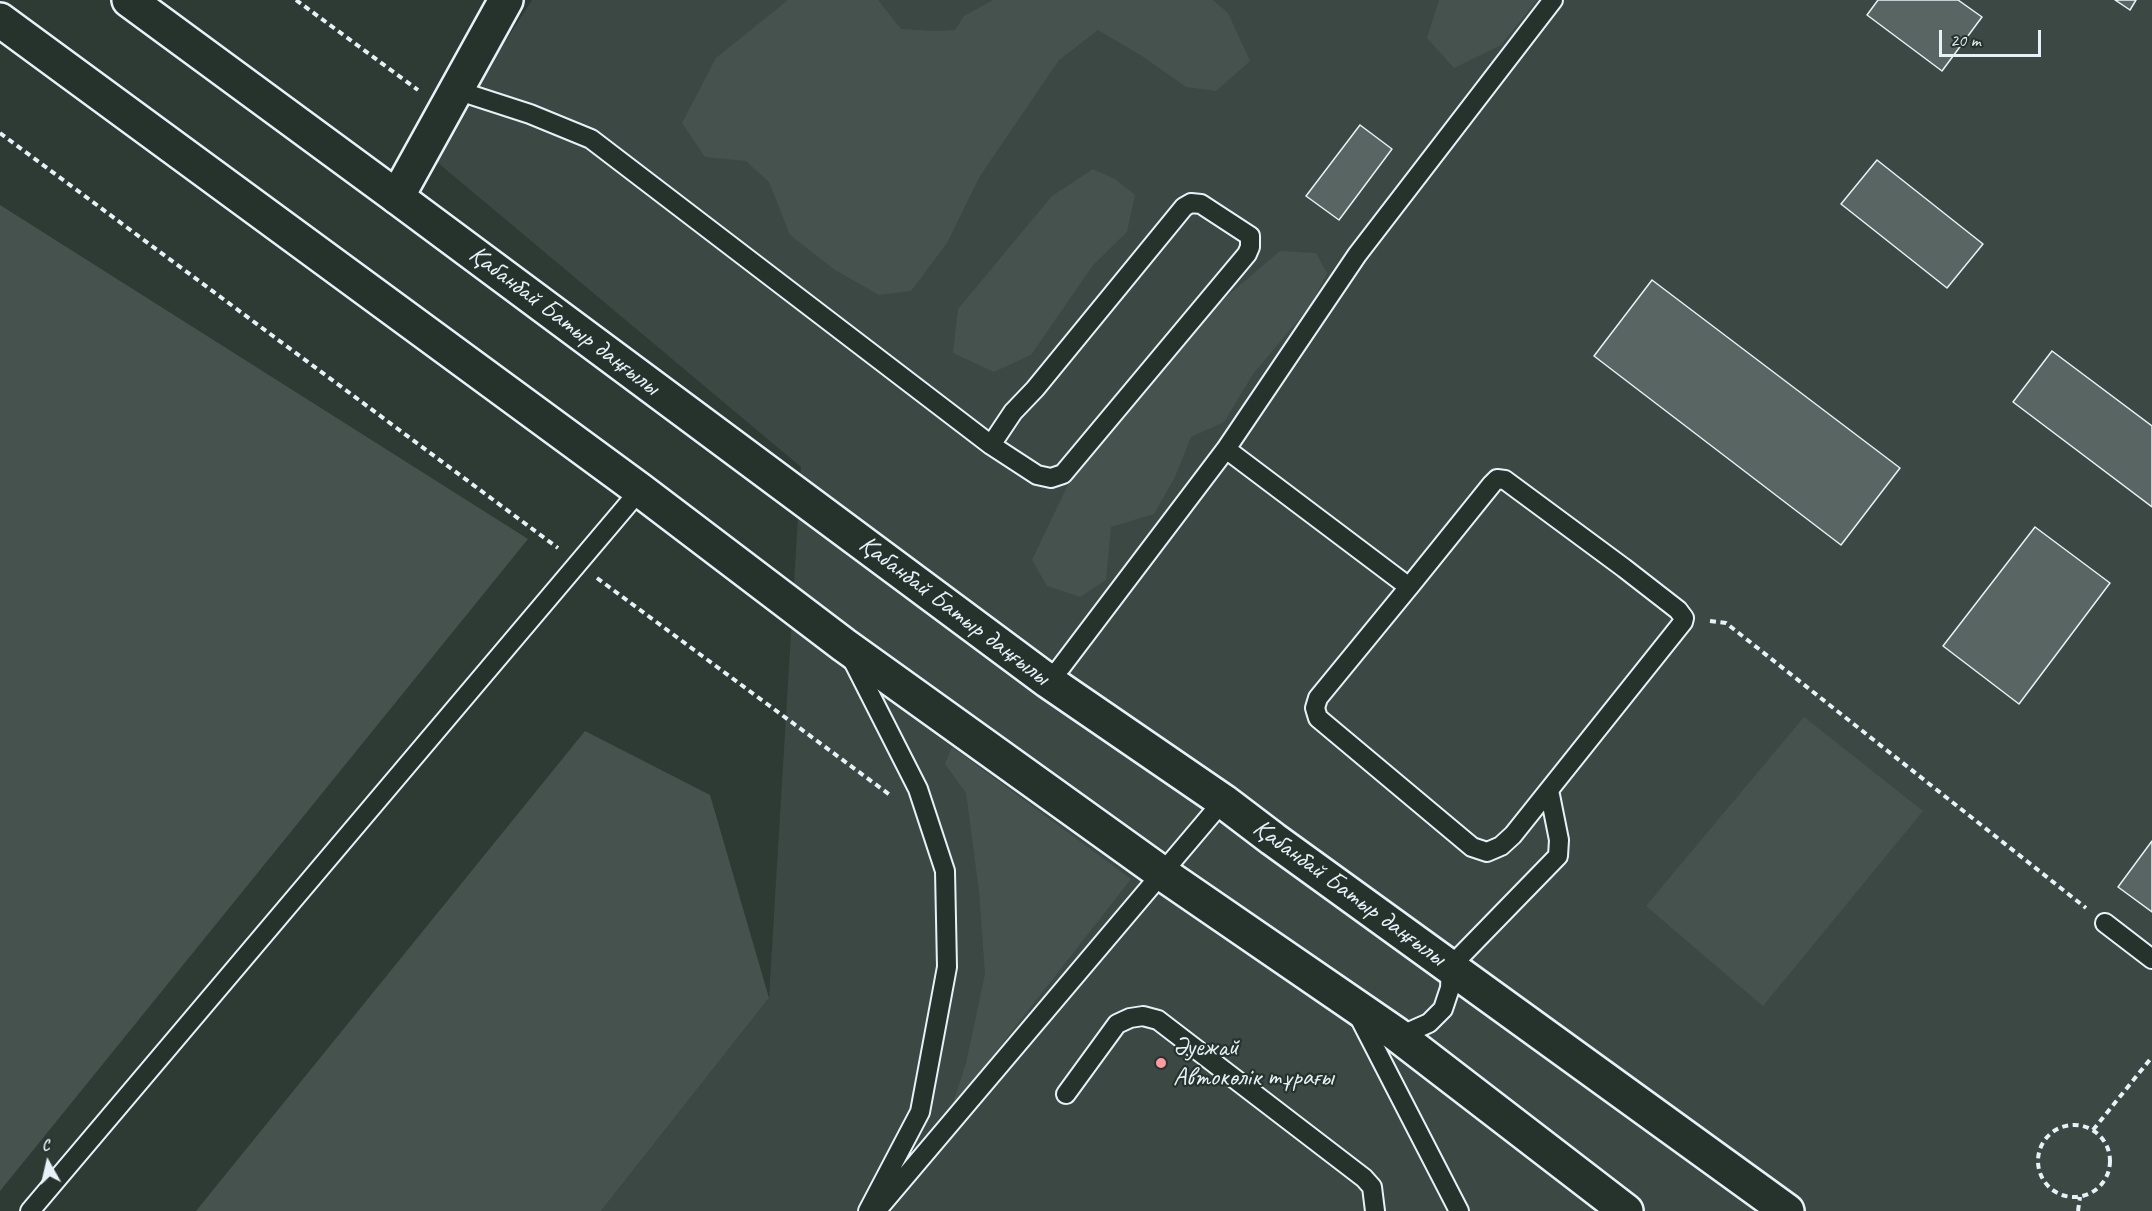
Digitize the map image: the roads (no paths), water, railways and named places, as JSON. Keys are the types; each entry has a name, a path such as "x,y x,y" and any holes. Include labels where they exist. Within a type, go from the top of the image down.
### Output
{"main road":[{"name":"Қабанбай Батыр даңғылы","path":"129,0 1048,681 1223,801 1787,1211"},
{"path":"397,197 506,0"},
{"path":"0,20 640,490 844,645 1163,874 1396,1034 1626,1211"}],"lane":[{"path":"1048,681 1061,668 1226,449 1357,255 1553,0"},
{"path":"451,100 530,114 591,139 992,445 1038,475 1051,478 1063,474 1247,254 1250,247 1250,236 1200,204 1191,203 1184,207 1035,389 1013,412 992,445"},
{"path":"1226,449 1409,587"},
{"path":"1497,479 1505,480 1633,575 1678,610 1684,618 1513,835 1501,846 1487,852 1472,847 1318,718 1315,708 1318,698 1409,587 1497,479"},
{"path":"30,1211 640,490"},
{"path":"844,645 918,789 945,871 947,967 920,1112 868,1211"},
{"path":"1396,1034 1430,1023 1443,1009 1450,988 1451,966 1558,856 1560,840 1549,790"},
{"path":"876,1211 1223,801"},
{"path":"2105,923 2152,958"},
{"path":"1353,1005 1459,1211"},
{"path":"1066,1094 1117,1024 1130,1018 1143,1016 1158,1020 1364,1178 1372,1187 1375,1211"}],"place":[{"name":"Әуежай Автокөлік тұрағы","path":"1161,1063"}]}
